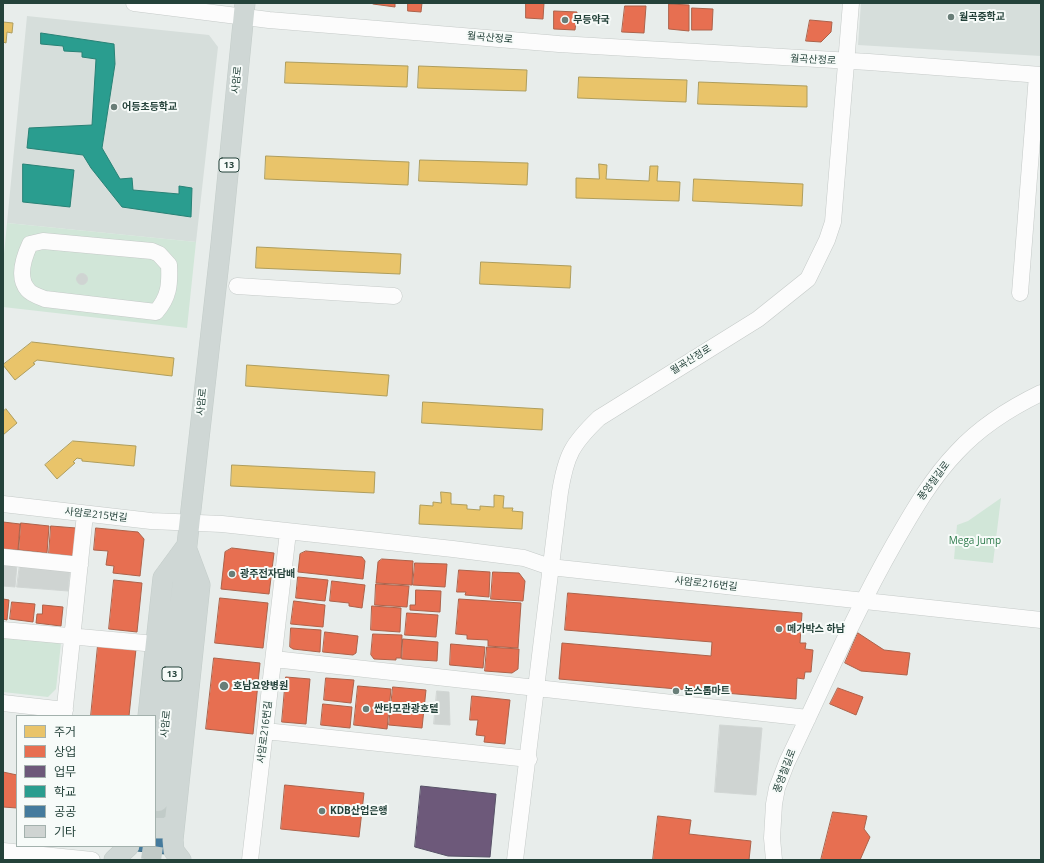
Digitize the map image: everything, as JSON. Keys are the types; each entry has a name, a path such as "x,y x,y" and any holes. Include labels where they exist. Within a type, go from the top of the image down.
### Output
{"main road":[{"name":"사암로","path":"158,801 221,244 244,9"},
{"path":"148,715 163,578 186,546"},
{"path":"181,860 174,848 174,823 200,585 186,546"},
{"path":"156,828 167,828 174,823"},
{"path":"114,860 128,847"}],"street":[{"name":"월곡산정로","path":"134,3 244,9 269,20 559,44 847,61 1039,75"},
{"path":"847,61 851,3"},
{"name":"월곡산정로","path":"550,567 563,472 566,460 580,437 613,408 758,319 808,279 827,240 833,222 847,61"},
{"path":"1020,293 1039,75"},
{"path":"43,241 152,251 159,254 169,265 170,274 169,290 164,303 156,312 45,299 29,291 23,282 23,268 30,244 43,241"},
{"path":"237,286 394,296"},
{"name":"풍영철길로","path":"774,860 772,823 777,788 862,601 922,494 957,451 996,419 1015,406 1041,393"},
{"name":"사암로215번길","path":"3,504 84,514 189,523"},
{"path":"3,703 65,713 84,514"},
{"name":"사암로216번길","path":"189,523 222,524 492,554 524,558 550,567 862,601"},
{"name":"사암로216번길","path":"250,860 288,532"},
{"path":"3,557 80,565"},
{"path":"515,860 529,759 550,567"},
{"path":"862,601 1041,620"},
{"path":"3,630 145,643"},
{"path":"274,659 808,718"},
{"path":"265,732 529,759"},
{"path":"3,851 48,850 92,860"}],"shaded area":[{"name":"월곡중학교","path":"861,3 1041,3 1041,56 858,45"},
{"name":"어등초등학교","path":"27,16 209,35 218,47 196,242 7,223"}],"green space":[{"path":"7,223 196,242 187,328 3,307 3,264"},
{"name":"Mega Jump","path":"1001,498 993,563 954,559 957,525 968,521"},
{"path":"3,636 61,643 56,689 48,697 3,692"}],"building: 주거":[{"path":"3,22 13,23 12,33 7,32 6,43 3,42"},
{"path":"286,62 408,66 407,87 285,83"},
{"path":"419,66 527,70 526,91 418,88"},
{"path":"579,77 687,80 686,102 578,98"},
{"path":"699,82 807,86 807,107 698,104"},
{"path":"266,156 409,162 408,185 265,179"},
{"path":"420,160 528,163 527,185 419,181"},
{"path":"599,164 607,165 606,179 649,181 650,166 658,166 657,181 680,182 679,201 576,198 576,178 599,179"},
{"path":"694,179 803,184 802,206 693,201"},
{"path":"257,247 401,254 400,274 256,268"},
{"path":"481,262 571,266 570,288 480,284"},
{"path":"32,342 174,358 172,376 37,360 33,363 35,364 15,380 3,365"},
{"path":"247,365 389,375 387,396 246,386"},
{"path":"423,402 543,409 542,430 422,423"},
{"path":"6,409 17,423 3,435 3,412"},
{"path":"73,441 136,446 134,466 82,461 82,459 77,458 73,462 75,463 57,479 45,465"},
{"path":"232,465 375,472 374,493 231,486"},
{"path":"441,492 451,493 451,504 467,505 467,509 480,510 480,506 494,507 494,495 504,496 503,508 513,508 512,511 523,512 522,529 419,524 420,505 433,506 433,502 441,503"}],"building: 상업":[{"path":"395,3 395,7 373,4"},
{"path":"408,3 422,3 421,12 408,11"},
{"path":"526,3 544,3 543,19 526,18"},
{"path":"669,4 689,5 689,31 669,29"},
{"path":"625,6 646,6 644,33 622,32"},
{"path":"692,8 713,9 712,30 692,30"},
{"name":"무등약국","path":"554,11 577,12 575,30 554,29"},
{"path":"810,20 832,22 831,32 821,42 806,41"},
{"path":"3,522 20,524 18,550 3,549"},
{"path":"21,523 49,526 47,553 19,550"},
{"path":"51,526 76,528 74,556 49,554"},
{"path":"96,528 138,532 144,539 140,576 113,573 114,566 106,565 108,551 94,550"},
{"path":"232,548 274,553 269,594 221,589 225,552"},
{"path":"306,551 362,557 365,561 363,579 298,572 300,554"},
{"path":"382,559 413,561 412,585 376,583 378,562"},
{"path":"415,563 447,564 445,587 413,585"},
{"path":"459,570 490,572 489,597 465,595 466,592 457,592"},
{"path":"493,572 519,573 525,581 523,601 491,599"},
{"path":"298,577 328,580 325,601 296,598"},
{"path":"114,580 142,583 137,632 109,629"},
{"path":"332,581 365,585 362,608 349,606 349,603 330,601"},
{"path":"376,584 409,586 407,607 375,605"},
{"path":"416,590 441,591 440,612 410,610 410,605 415,605"},
{"path":"568,593 802,613 800,643 806,643 805,649 813,650 811,672 805,672 804,679 797,678 796,699 559,679 562,643 711,656 712,642 565,630"},
{"path":"220,598 268,603 263,648 215,643"},
{"path":"3,599 9,600 7,620 3,619"},
{"path":"459,599 521,603 518,648 488,646 488,640 467,639 467,635 456,634"},
{"path":"294,601 325,605 323,627 291,624"},
{"path":"12,602 35,604 33,622 10,619"},
{"path":"43,605 63,607 61,626 36,623 37,614 42,614"},
{"path":"372,606 401,608 400,632 371,630"},
{"path":"407,613 438,615 436,637 405,635"},
{"path":"291,628 321,630 320,652 293,649 290,647"},
{"path":"325,632 358,636 356,653 353,655 323,652"},
{"path":"858,633 884,650 910,653 907,675 861,671 845,663"},
{"path":"373,634 402,635 401,658 396,658 396,660 374,659 371,655"},
{"path":"403,639 438,642 437,661 402,659"},
{"path":"451,644 485,647 483,668 450,665"},
{"path":"98,645 136,649 129,715 91,715"},
{"path":"487,647 519,649 518,669 512,673 485,671"},
{"path":"214,658 260,663 253,734 206,729"},
{"path":"286,677 310,679 306,724 282,722"},
{"path":"326,678 354,680 351,703 324,700"},
{"path":"358,686 391,689 387,729 354,725"},
{"path":"393,687 426,690 422,728 389,725"},
{"path":"838,688 863,697 856,715 830,704"},
{"path":"472,696 510,700 505,744 484,742 485,736 476,735 478,720 470,720"},
{"path":"323,704 352,707 350,728 321,725"},
{"path":"3,772 16,775 16,808 3,807"},
{"name":"KDB산업은행","path":"285,785 364,793 359,837 281,829"},
{"path":"833,812 867,816 864,829 870,837 860,860 821,860"},
{"path":"658,816 691,820 689,834 751,841 749,860 653,860"}],"building: 업무":[{"path":"421,786 496,794 490,857 448,856 415,847"}],"building: 학교":[{"path":"41,33 114,44 115,64 102,148 120,179 132,178 133,190 179,194 179,186 192,188 191,217 122,207 91,168 83,155 27,148 29,128 92,125 96,59 82,57 82,52 64,51 63,46 41,44"},
{"path":"23,164 74,170 70,207 23,202"}],"building: 공공":[{"path":"156,833 165,834 165,854 137,851 138,847 156,847"}],"building: 기타":[{"path":"82,273 86,275 88,279 86,283 82,285 78,283 76,279 78,275"},
{"path":"3,562 17,564 15,587 3,586"},
{"path":"20,564 70,569 68,591 17,587"},
{"path":"437,691 449,692 450,725 434,724"},
{"path":"720,725 762,728 756,795 715,792"}],"tunnel":[{"path":"156,818 158,801"},
{"path":"151,860 153,847"}],"place":[{"name":"월곡중학교","path":"951,17"},
{"name":"무등약국","path":"565,20"},
{"name":"어등초등학교","path":"114,107"},
{"name":"광주전자담배","path":"232,574"},
{"name":"메가박스 하남","path":"779,629"},
{"name":"호남요양병원","path":"224,686"},
{"name":"논스톱마트","path":"676,691"},
{"name":"싼타모관광호텔","path":"366,709"},
{"name":"KDB산업은행","path":"322,811"}]}
